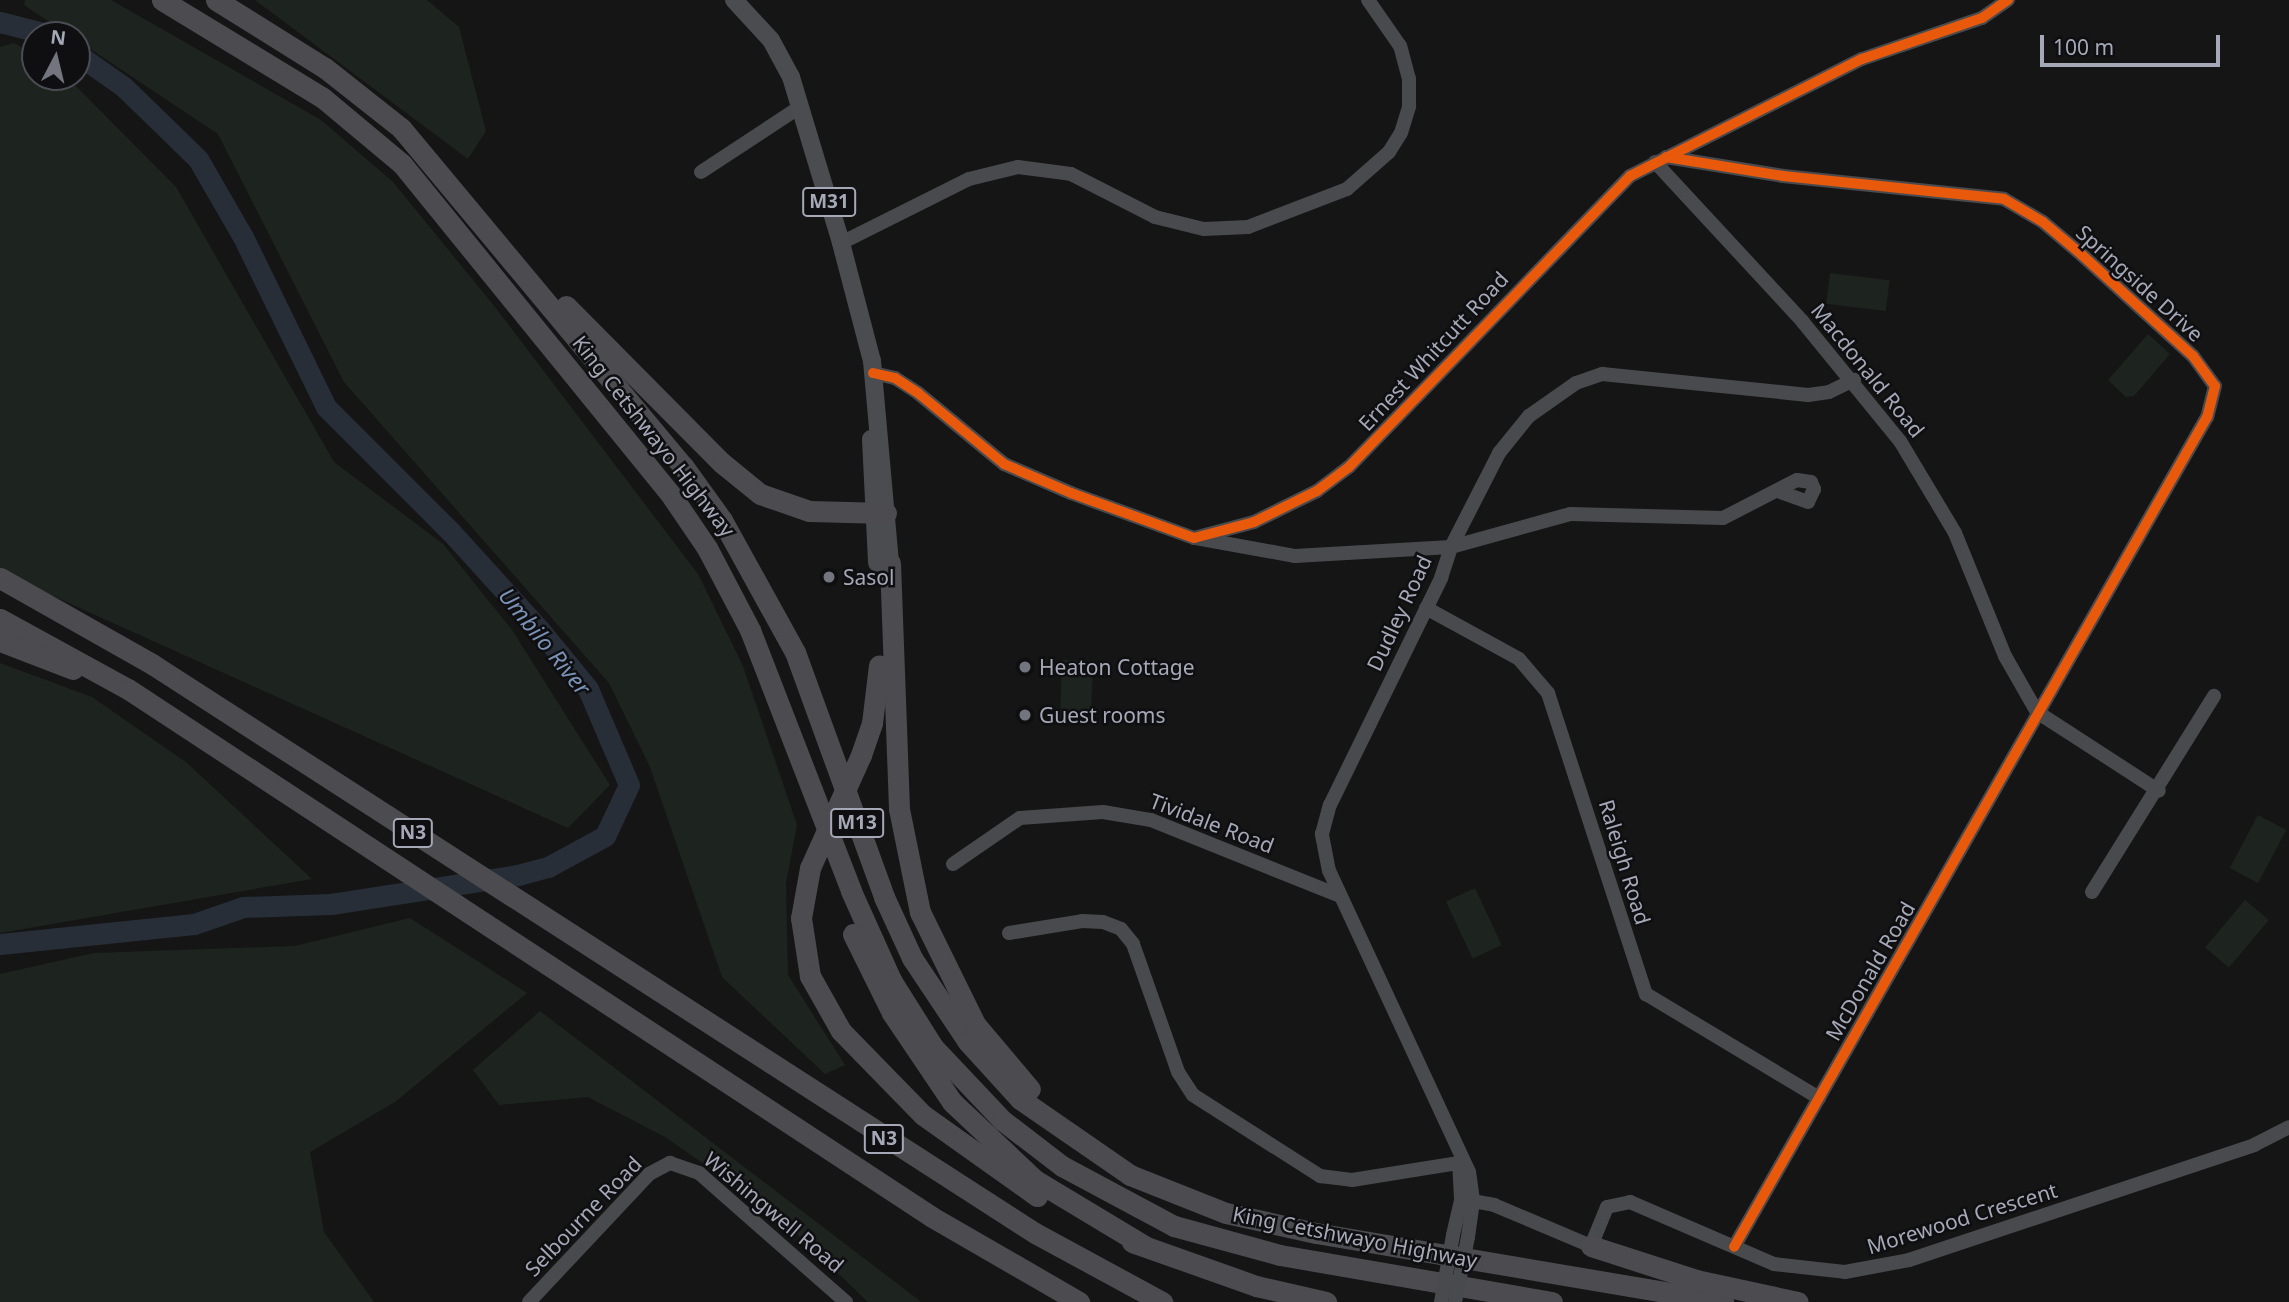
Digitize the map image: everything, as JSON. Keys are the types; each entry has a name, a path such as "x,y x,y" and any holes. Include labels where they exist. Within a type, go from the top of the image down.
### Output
{"highway":[{"name":"King Cetshwayo Highway","path":"162,0 323,98 402,164 673,498 732,592 770,676 851,891 891,981 933,1047 965,1084 1027,1142 1107,1194 1206,1236 1280,1255 1552,1302"},
{"name":"King Cetshwayo Highway","path":"216,0 370,101 439,170 683,466 744,553 795,652 888,906 912,958 948,1016 989,1068 1065,1134 1140,1180 1226,1213 1316,1233 1723,1302"},
{"path":"514,261 560,299 739,480 785,505 825,513 880,513"},
{"path":"883,563 901,821 920,912 957,993 998,1053 1056,1114 1111,1155 1226,1213"},
{"path":"883,563 876,698 861,755 810,868 801,918 804,952 822,1002 878,1074 923,1115 1027,1190 1108,1234 1243,1282 1326,1302"},
{"name":"N3","path":"0,578 82,620 612,964 1035,1233 1162,1302"},
{"name":"N3","path":"0,619 128,689 942,1223 1079,1302"},
{"path":"0,641 128,689"},
{"path":"770,676 780,720 850,929 920,1060 952,1102 1011,1161 1064,1199 1145,1246"},
{"path":"1591,1246 1696,1280 1798,1302"}],"main road":[{"name":"M31","path":"734,0 771,40 800,107 841,243 873,373 876,422 871,445 883,563"}],"street":[{"path":"841,243 969,179 1018,167 1071,174 1155,217 1204,229 1248,227 1347,189 1389,152 1401,133 1409,106 1409,79 1400,46 1368,0"},
{"name":"Ernest Whitcutt Road","path":"1194,538 1271,515 1333,481 1617,186 1660,160 1862,59 1982,18 2008,0"},
{"path":"701,172 800,107"},
{"name":"Macdonald Road","path":"1660,160 1854,380 1900,440 1942,510 2005,656 2037,712"},
{"name":"Springside Drive","path":"1660,160 1738,171 2004,199 2061,237 2210,374 2216,386 2207,417 2037,712"},
{"path":"873,373 904,383 992,456 1020,473 1194,538 1295,556 1451,547 1570,514 1723,517 1781,492"},
{"name":"Dudley Road","path":"1455,1302 1467,1199 1460,1158 1340,896 1324,856 1324,821 1426,608 1451,547 1510,436 1529,416 1588,377 1626,374 1808,395 1829,392 1854,380"},
{"name":"Raleigh Road","path":"1426,608 1519,659 1548,693 1646,994 1819,1098"},
{"path":"2092,892 2159,791 2214,696"},
{"path":"2037,712 2159,791"},
{"name":"McDonald Road","path":"1734,1247 2037,712"},
{"name":"Tividale Road","path":"953,864 1020,818 1104,812 1151,820 1340,896"},
{"path":"1009,933 1082,921 1103,922 1121,929 1133,944 1184,1084 1201,1102 1312,1172 1331,1180 1352,1180 1460,1158"},
{"name":"Morewood Crescent","path":"1591,1246 1603,1211 1623,1201 1774,1264 1805,1270 1845,1272 1885,1266 2254,1145 2289,1128"},
{"name":"Selbourne Road","path":"530,1302 649,1174 670,1163"},
{"name":"Wishingwell Road","path":"670,1163 699,1173 846,1302"},
{"path":"1467,1199 1591,1246"},
{"name":"Dudley Road","path":"1441,1302 1461,1236"}],"shaded area":[{"path":"25,0 111,0 321,120 393,182 495,307 698,574 743,666 797,825 786,883 788,975 845,1065 825,1074 722,977 650,767 609,683 344,382 218,134 91,49 91,21 48,21 24,5"},
{"path":"255,0 427,0 459,27 486,131 468,159"},
{"path":"14,43 21,47 21,91 81,91 176,187 334,462 443,544 512,630 610,785 568,828 0,572 0,47"},
{"path":"1830,273 1890,280 1886,311 1826,304"},
{"path":"2148,334 2170,354 2134,396 2126,397 2108,380"},
{"path":"1062,660 1093,661 1091,722 1060,721"},
{"path":"0,663 92,697 187,763 312,879 0,933"},
{"path":"2258,815 2286,830 2258,883 2230,868"},
{"path":"1475,888 1502,945 1473,959 1446,902"},
{"path":"2245,900 2269,920 2229,967 2205,947"},
{"path":"410,918 527,993 395,1102 310,1152 324,1232 374,1302 0,1302 0,974 94,953 295,946"},
{"path":"540,1011 920,1301 868,1302 776,1214 665,1137 588,1097 499,1105 473,1070"}],"waterway":[{"name":"Umbilo River","path":"0,22 21,27"},
{"name":"Umbilo River","path":"0,944 194,924 243,907 331,904 518,875 548,867 605,836 629,785 588,689 539,629 451,532 326,407 243,237 198,159 124,87 91,64"}],"cycle path":[{"path":"873,373 895,378 918,393 1004,464 1071,493 1194,538 1254,522 1317,491 1349,467 1630,176 1862,59 1982,18 2008,0"},
{"path":"1666,157 1783,176 2004,199 2043,222 2082,255 2193,356 2215,386 2207,417 1734,1247"}],"place":[{"name":"Sasol","path":"829,577"},
{"name":"Heaton Cottage","path":"1025,667"},
{"name":"Guest rooms","path":"1025,715"}]}
